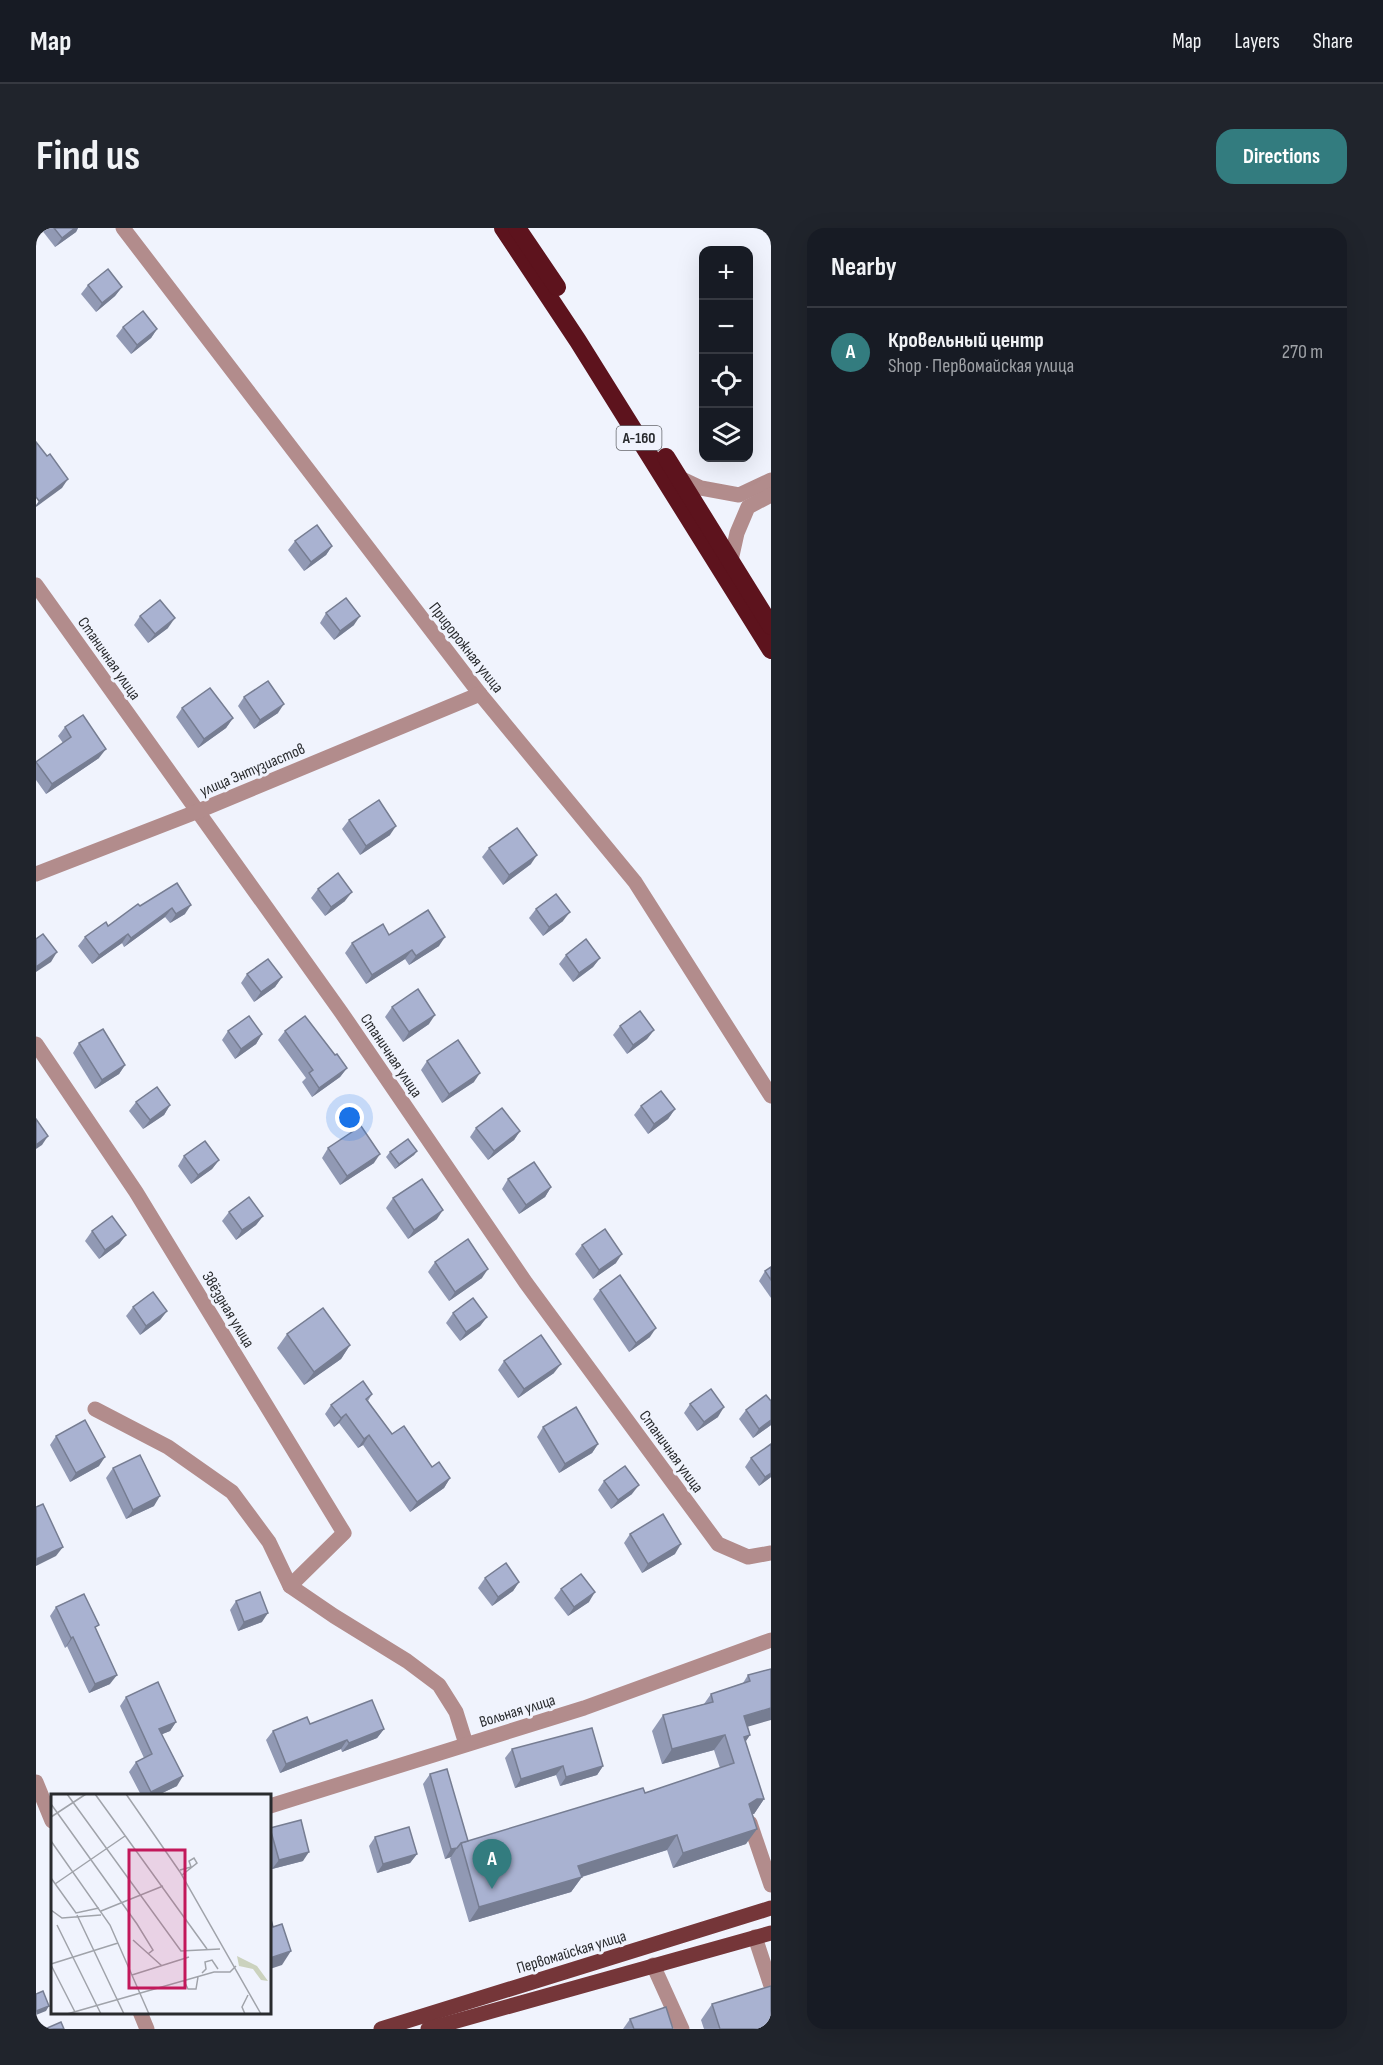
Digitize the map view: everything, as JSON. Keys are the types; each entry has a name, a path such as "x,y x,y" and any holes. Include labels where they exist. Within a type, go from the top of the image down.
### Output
{"highway":[{"name":"А-160","path":"503,228 578,341 771,650"},
{"name":"А-160","path":"518,228 680,478 771,626"}],"main road":[{"name":"Первомайская улица","path":"381,2029 771,1908"},
{"path":"428,2029 771,1932"}],"street":[{"name":"Придорожная улица","path":"123,228 480,694 635,882 771,1096"},
{"path":"680,478 701,488 739,495 771,480"},
{"path":"731,560 737,533 748,507 771,495"},
{"name":"Станичная улица","path":"36,585 341,1012 526,1283 718,1544 748,1557 771,1553"},
{"name":"улица Энтузиастов","path":"36,874 196,812 480,694"},
{"name":"Звёздная улица","path":"36,1044 136,1192 344,1533 290,1586"},
{"path":"95,1409 168,1447 232,1492 269,1542 290,1586 407,1661 439,1685 456,1712 466,1744"},
{"name":"Вольная улица","path":"272,1805 584,1708 771,1640"},
{"path":"36,1782 51,1819"},
{"path":"750,1823 771,1885"},
{"path":"755,1937 771,1986"},
{"path":"653,1965 682,2029"},
{"path":"140,2014 147,2029"}],"building":[{"path":"54,228 75,228 62,238"},
{"path":"108,269 122,287 102,303 88,285"},
{"path":"143,311 157,329 137,345 123,327"},
{"path":"36,442 47,456 50,454 68,479 39,501 36,497"},
{"path":"317,525 332,546 311,562 295,541"},
{"path":"346,598 360,616 340,631 326,613"},
{"path":"160,600 175,618 155,634 140,616"},
{"path":"268,681 284,704 260,720 244,697"},
{"path":"210,688 233,718 204,739 182,708"},
{"path":"83,715 106,749 52,784 36,762 71,737 65,727"},
{"path":"379,800 396,826 366,846 349,820"},
{"path":"517,828 537,855 509,875 489,848"},
{"path":"338,873 352,892 331,907 318,889"},
{"path":"177,883 191,905 176,914 172,908 131,938 128,934 99,955 85,937 106,922 108,926 138,904 140,906"},
{"path":"556,894 570,912 549,927 536,909"},
{"path":"428,910 445,937 416,956 412,950 372,975 352,943 383,924 389,935"},
{"path":"43,934 57,952 36,967 36,939"},
{"path":"586,939 600,958 579,973 566,955"},
{"path":"268,959 282,977 261,992 247,974"},
{"path":"418,989 435,1015 409,1032 392,1007"},
{"path":"640,1011 654,1030 633,1045 620,1026"},
{"path":"249,1016 262,1034 241,1049 228,1031"},
{"path":"305,1016 347,1068 319,1088 309,1073 313,1070 285,1031"},
{"path":"103,1029 125,1065 102,1080 79,1043"},
{"path":"458,1040 480,1073 449,1094 427,1061"},
{"path":"157,1087 170,1105 150,1120 136,1102"},
{"path":"661,1091 675,1109 654,1124 641,1106"},
{"path":"502,1108 520,1131 494,1151 476,1128"},
{"path":"36,1119 48,1136 36,1145"},
{"path":"361,1126 380,1154 347,1176 328,1148"},
{"path":"408,1139 417,1151 399,1164 390,1152"},
{"path":"205,1141 219,1160 198,1175 184,1156"},
{"path":"534,1162 551,1187 526,1205 508,1179"},
{"path":"422,1179 443,1210 414,1230 393,1198"},
{"path":"249,1197 263,1216 242,1230 229,1212"},
{"path":"112,1216 126,1235 105,1250 92,1231"},
{"path":"605,1229 622,1254 599,1270 582,1245"},
{"path":"468,1239 488,1269 455,1292 435,1262"},
{"path":"771,1267 771,1280 765,1271"},
{"path":"620,1275 656,1328 636,1343 600,1290"},
{"path":"153,1292 167,1311 146,1326 133,1307"},
{"path":"473,1298 487,1317 466,1332 453,1313"},
{"path":"323,1308 350,1345 314,1372 287,1334"},
{"path":"541,1335 561,1364 524,1389 504,1361"},
{"path":"363,1381 372,1394 366,1399 392,1434 404,1426 432,1467 439,1462 450,1478 417,1502 369,1435 364,1439 346,1414 341,1418 331,1405"},
{"path":"711,1389 724,1407 704,1422 690,1404"},
{"path":"766,1395 771,1401 771,1420 759,1429 746,1410"},
{"path":"576,1407 598,1444 565,1464 543,1427"},
{"path":"85,1420 105,1457 76,1473 56,1436"},
{"path":"771,1444 771,1473 765,1477 751,1458"},
{"path":"140,1455 160,1496 133,1510 113,1468"},
{"path":"625,1466 639,1485 618,1500 604,1481"},
{"path":"43,1504 63,1547 36,1559 36,1507"},
{"path":"663,1514 681,1544 648,1564 630,1534"},
{"path":"506,1563 519,1582 498,1597 485,1578"},
{"path":"581,1574 595,1592 574,1607 561,1589"},
{"path":"260,1592 268,1613 244,1622 236,1601"},
{"path":"84,1594 99,1625 95,1627 117,1675 95,1684 56,1607"},
{"path":"771,1669 771,1708 744,1716 750,1735 744,1737 764,1799 757,1799 749,1804 757,1829 683,1853 677,1835 578,1866 582,1877 479,1907 461,1843 643,1788 645,1793 734,1763 725,1735 672,1749 663,1715 713,1702 711,1694 750,1681 748,1675"},
{"path":"158,1682 176,1722 159,1729 183,1776 151,1792 136,1762 152,1754 126,1697"},
{"path":"372,1700 384,1729 349,1743 347,1740 286,1764 273,1731 307,1717 310,1724"},
{"path":"592,1728 603,1766 566,1777 563,1766 521,1779 512,1749"},
{"path":"447,1769 468,1841 451,1849 430,1774"},
{"path":"301,1820 309,1852 279,1860 272,1827"},
{"path":"409,1827 417,1854 383,1864 375,1837"},
{"path":"272,1923 273,1927 282,1924 291,1951 272,1957"},
{"path":"771,1986 771,2029 720,2029 712,2004"},
{"path":"43,1991 49,2006 36,2011 36,1994"},
{"path":"666,2007 673,2029 634,2029 630,2019"},
{"path":"61,2022 64,2029 45,2029"}],"place":[{"name":"Кровельный центр","path":"492,1889"}]}
